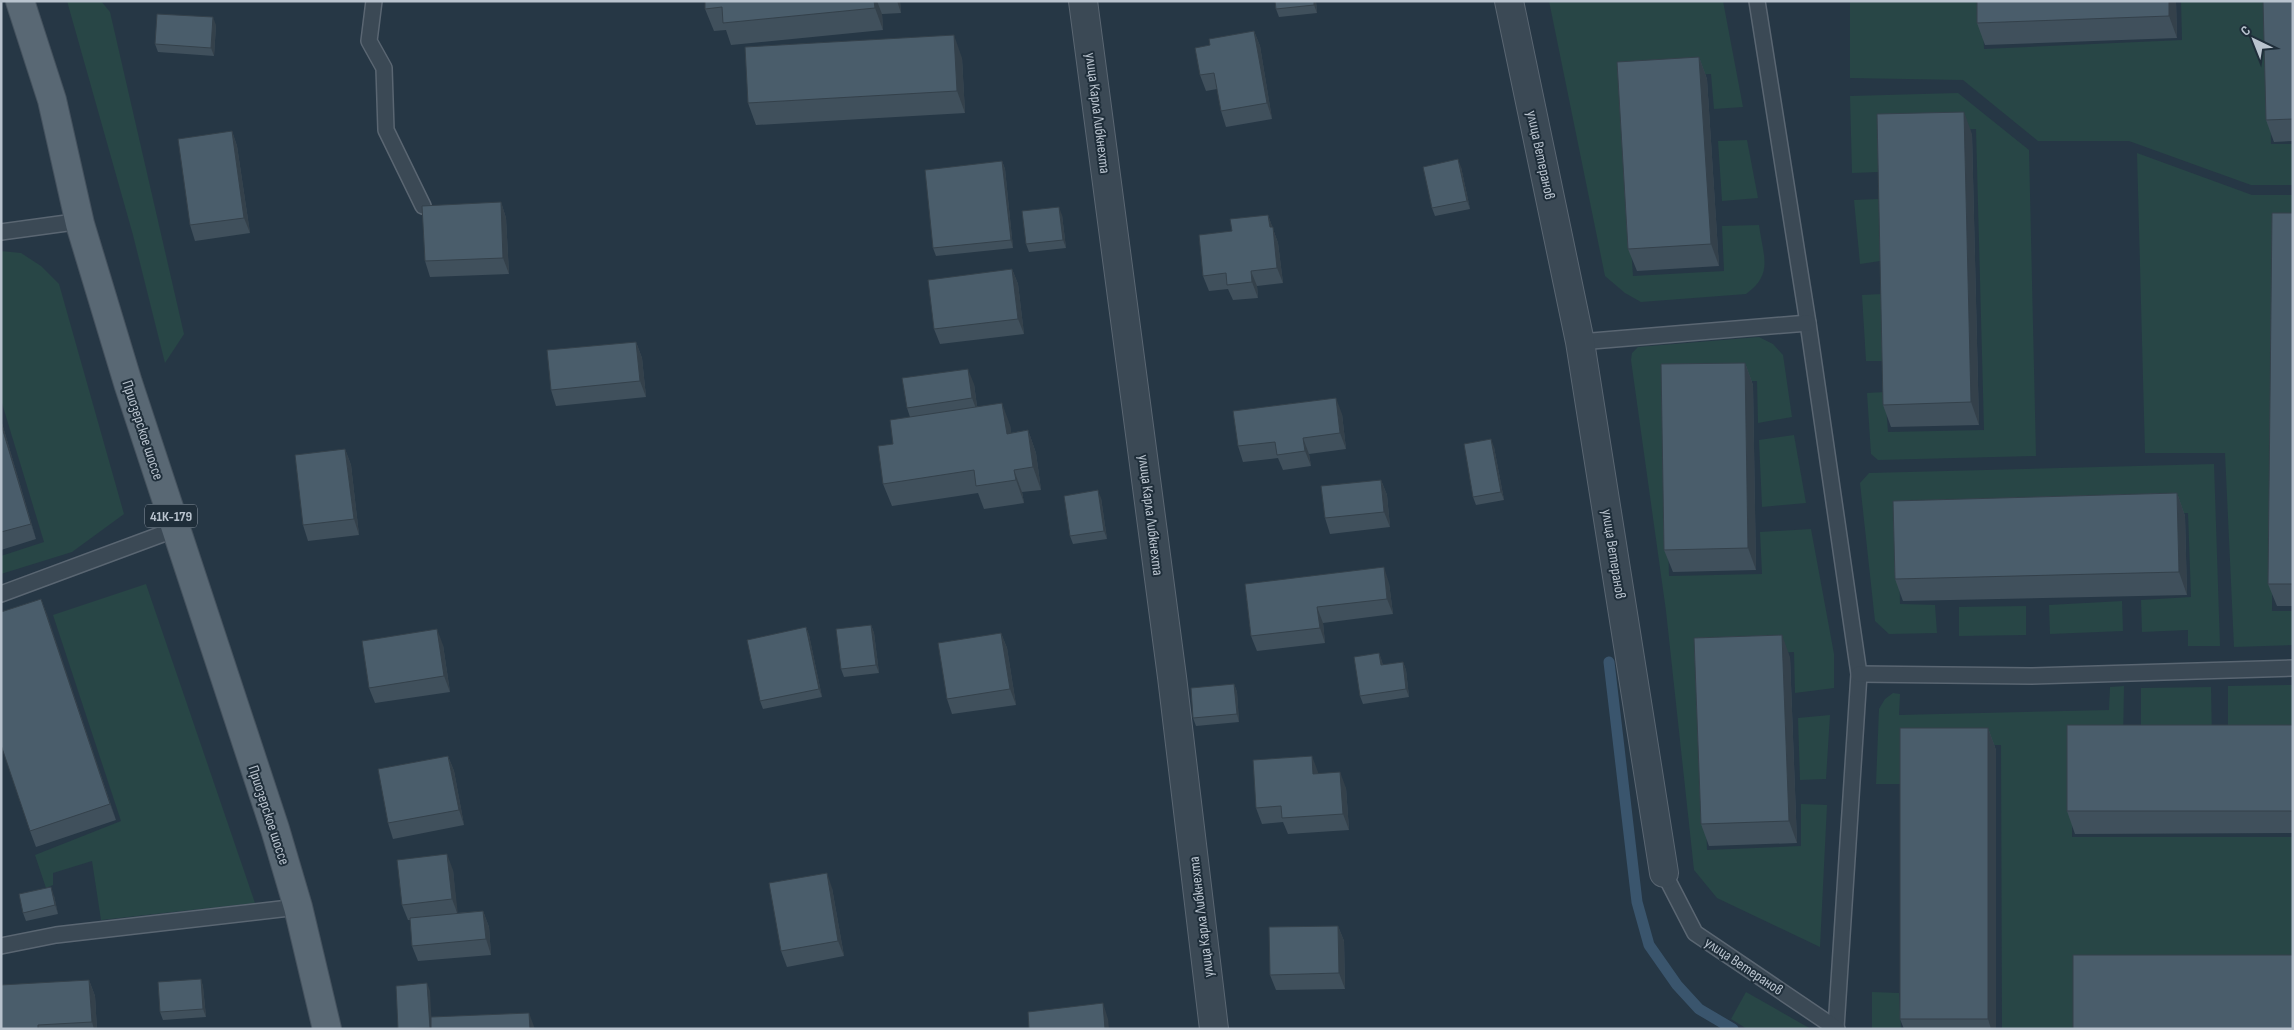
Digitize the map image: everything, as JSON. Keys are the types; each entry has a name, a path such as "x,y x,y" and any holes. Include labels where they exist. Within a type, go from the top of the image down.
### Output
{"main road":[{"name":"Приозерское шоссе","path":"20,1 52,100 80,224 128,383 275,829 298,906 327,1029"}],"street":[{"name":"улица Карла Либкнехта","path":"1084,1 1172,677 1214,1029"},
{"name":"улица Ветеранов","path":"1509,1 1580,342 1664,873"}],"lane":[{"path":"374,1 369,41 384,68 386,130 423,206"},
{"path":"1756,1 1808,323 1859,674 1837,1028"},
{"path":"1,232 67,223 80,224"},
{"path":"1580,342 1808,323"},
{"path":"1,594 176,529"},
{"path":"1859,674 2031,676 2293,668"},
{"name":"улица Ветеранов","path":"1664,873 1694,933 1837,1028"},
{"path":"1,946 56,935 298,906"}],"green space":[{"path":"67,1 101,1 110,12 184,334 165,363 133,235"},
{"path":"1549,1 1723,1 1743,107 1714,109 1711,74 1620,78 1633,276 1724,271 1722,226 1759,225 1764,255 1763,272 1755,287 1746,294 1641,302 1625,293 1605,276"},
{"path":"1850,1 1982,1 1984,49 2182,40 2181,1 2268,1 2271,144 2293,144 2293,185 2251,185 2129,141 2038,141 1963,80 1850,78"},
{"path":"1958,93 2029,150 2036,456 1878,460 1871,454 1867,393 1885,392 1888,432 1984,430 1976,129 1880,132 1879,172 1852,173 1850,96"},
{"path":"1747,140 1758,198 1722,201 1718,141"},
{"path":"2137,153 2252,195 2293,195 2293,232 2275,233 2272,611 2293,611 2293,645 2234,647 2225,453 2145,453"},
{"path":"1879,199 1880,261 1860,264 1854,200"},
{"path":"1,251 21,253 41,266 59,284 124,514 72,552 1,574 1,556 44,542 1,400"},
{"path":"1882,294 1884,361 1866,361 1862,295"},
{"path":"1759,337 1773,344 1783,355 1792,417 1758,423 1757,381 1664,383 1669,576 1762,574 1760,532 1811,529 1834,654 1834,688 1795,693 1794,652 1700,657 1707,850 1801,846 1801,804 1827,805 1820,947 1717,898 1694,870 1666,611 1631,360 1632,353 1638,347"},
{"path":"1794,435 1806,503 1762,507 1759,440"},
{"path":"2214,464 2220,646 2188,646 2188,630 2142,632 2141,600 2191,597 2188,513 1898,520 1900,604 1935,605 1937,633 1889,634 1875,621 1860,483 1869,473"},
{"path":"146,584 255,903 101,920 92,861 53,873 53,885 46,888 35,855 121,821 53,615"},
{"path":"2122,601 2123,631 2050,634 2049,605"},
{"path":"2026,606 2026,635 1959,636 1959,607"},
{"path":"2293,685 2293,741 2228,742 2228,686"},
{"path":"2124,686 2123,744 2073,743 2072,837 2293,837 2293,975 2078,1029 2002,1029 2001,745 1904,745 1902,784 1876,784 1879,709 1885,699 1893,693 1900,694 1899,715 2109,710 2110,687"},
{"path":"2211,687 2212,742 2141,743 2141,688"},
{"path":"1830,715 1826,779 1800,780 1798,718"},
{"path":"1746,992 1811,1029 1747,1029 1731,1019"},
{"path":"1872,992 1899,993 1901,1029 1872,1029"}],"building":[{"path":"705,1 874,1 875,8 723,23 722,7 705,9"},
{"path":"1275,1 1314,1 1314,5 1276,9"},
{"path":"1977,1 2169,1 2169,16 1977,23"},
{"path":"2263,1 2293,1 2293,119 2266,120"},
{"path":"157,14 213,17 211,48 155,44"},
{"path":"1254,31 1267,103 1221,111 1214,73 1200,75 1195,48 1210,45 1209,39"},
{"path":"954,35 957,91 748,103 745,47"},
{"path":"1699,57 1711,244 1628,249 1617,62"},
{"path":"1964,112 1971,402 1883,405 1877,114"},
{"path":"232,131 244,218 190,225 178,139"},
{"path":"1458,159 1467,201 1432,208 1423,167"},
{"path":"1002,161 1011,240 933,248 925,170"},
{"path":"501,202 503,258 425,261 422,206"},
{"path":"1059,207 1063,240 1026,244 1022,211"},
{"path":"2272,213 2293,213 2293,584 2268,584"},
{"path":"1268,215 1270,227 1273,227 1277,268 1251,271 1252,282 1227,285 1226,273 1203,276 1199,235 1232,231 1230,219"},
{"path":"1012,269 1018,319 934,329 928,280"},
{"path":"636,342 640,381 551,390 547,350"},
{"path":"1745,363 1748,548 1664,550 1661,364"},
{"path":"968,369 972,398 907,408 902,378"},
{"path":"1336,398 1340,433 1303,438 1305,451 1277,455 1275,442 1238,446 1233,411"},
{"path":"1002,403 1007,434 1028,430 1033,467 1014,470 1016,480 976,486 974,470 883,484 878,446 893,444 890,420"},
{"path":"1,424 31,524 1,532"},
{"path":"1491,439 1501,492 1473,497 1464,444"},
{"path":"345,449 354,519 303,525 295,455"},
{"path":"1381,480 1384,512 1325,518 1321,486"},
{"path":"1098,490 1104,531 1070,536 1064,496"},
{"path":"2177,493 2179,572 1895,579 1893,501"},
{"path":"1384,567 1387,599 1317,607 1320,628 1251,636 1245,584"},
{"path":"41,599 110,804 30,831 1,745 1,612"},
{"path":"871,625 876,665 841,669 836,629"},
{"path":"806,627 819,689 760,701 747,640"},
{"path":"437,629 444,676 369,688 362,641"},
{"path":"1001,633 1010,689 947,699 938,643"},
{"path":"1782,635 1789,821 1701,824 1694,638"},
{"path":"1379,653 1381,665 1403,662 1406,689 1360,696 1354,657"},
{"path":"1234,684 1237,714 1193,718 1191,688"},
{"path":"2067,725 2293,725 2293,811 2067,811"},
{"path":"1900,728 1988,728 1988,1019 1900,1019"},
{"path":"448,756 459,810 388,823 378,769"},
{"path":"1312,756 1313,774 1340,772 1343,814 1282,818 1281,806 1256,808 1253,760"},
{"path":"447,854 452,899 402,905 397,860"},
{"path":"827,873 838,941 781,951 769,883"},
{"path":"51,887 55,905 23,913 19,894"},
{"path":"483,911 486,939 412,946 410,918"},
{"path":"1338,926 1339,973 1270,975 1269,927"},
{"path":"2073,955 2293,955 2293,1029 2073,1029"},
{"path":"201,979 203,1009 160,1012 158,982"},
{"path":"89,980 92,1022 38,1025 38,1029 1,1029 1,985"},
{"path":"427,983 430,1028 398,1029 396,986"},
{"path":"1103,1003 1105,1029 1029,1029 1028,1012"},
{"path":"529,1013 530,1029 431,1029 431,1017"}],"waterway":[{"path":"1609,662 1637,902 1649,945 1677,985 1699,1009 1733,1029"}]}
